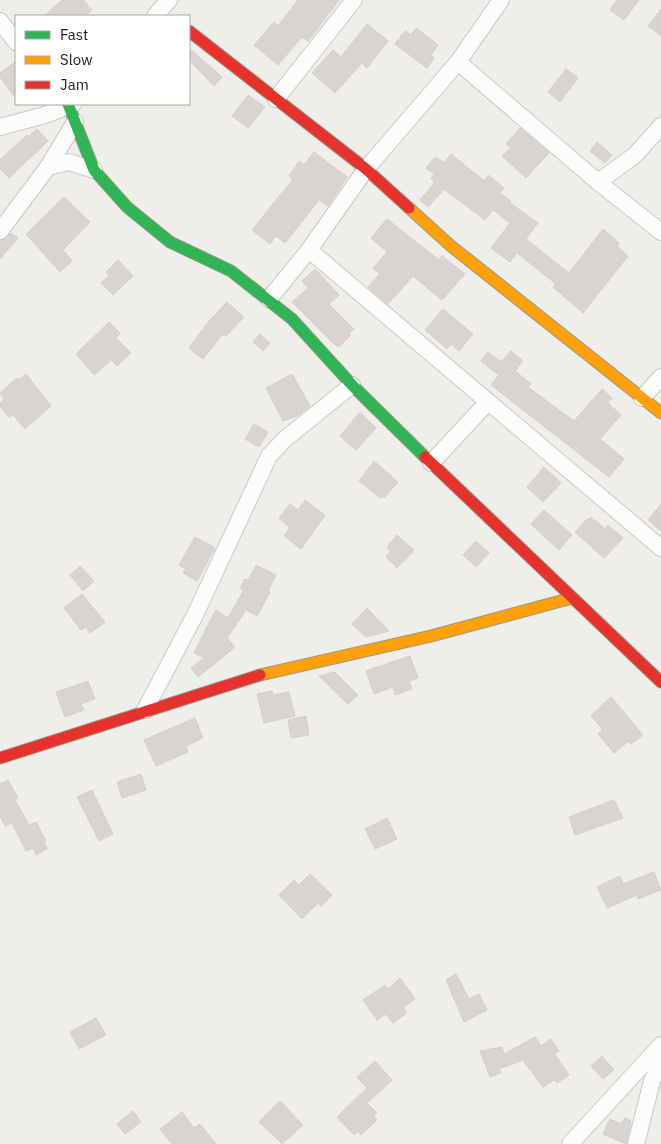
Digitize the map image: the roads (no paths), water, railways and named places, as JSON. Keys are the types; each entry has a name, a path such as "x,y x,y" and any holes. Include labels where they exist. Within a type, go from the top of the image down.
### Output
{"street":[{"path":"276,99 354,0"},
{"path":"269,299 309,250 366,169 458,62 501,0"},
{"path":"0,21 15,41"},
{"path":"190,32 366,169 451,246 661,413"},
{"path":"458,62 598,182 661,232"},
{"path":"0,127 71,109"},
{"path":"0,230 48,167 71,109"},
{"path":"71,109 94,170 127,207 170,242 231,270 292,319 352,385 431,463 661,682"},
{"path":"598,182 635,154 661,126"},
{"path":"48,167 69,162 94,170"},
{"path":"309,250 661,548"},
{"path":"642,398 661,378"},
{"path":"145,710 195,615 269,456 285,439 352,385"},
{"path":"431,463 488,402"},
{"path":"0,758 242,678 431,636 572,598"},
{"path":"570,1144 661,1045"},
{"path":"636,1144 652,1081 661,1064"}]}
